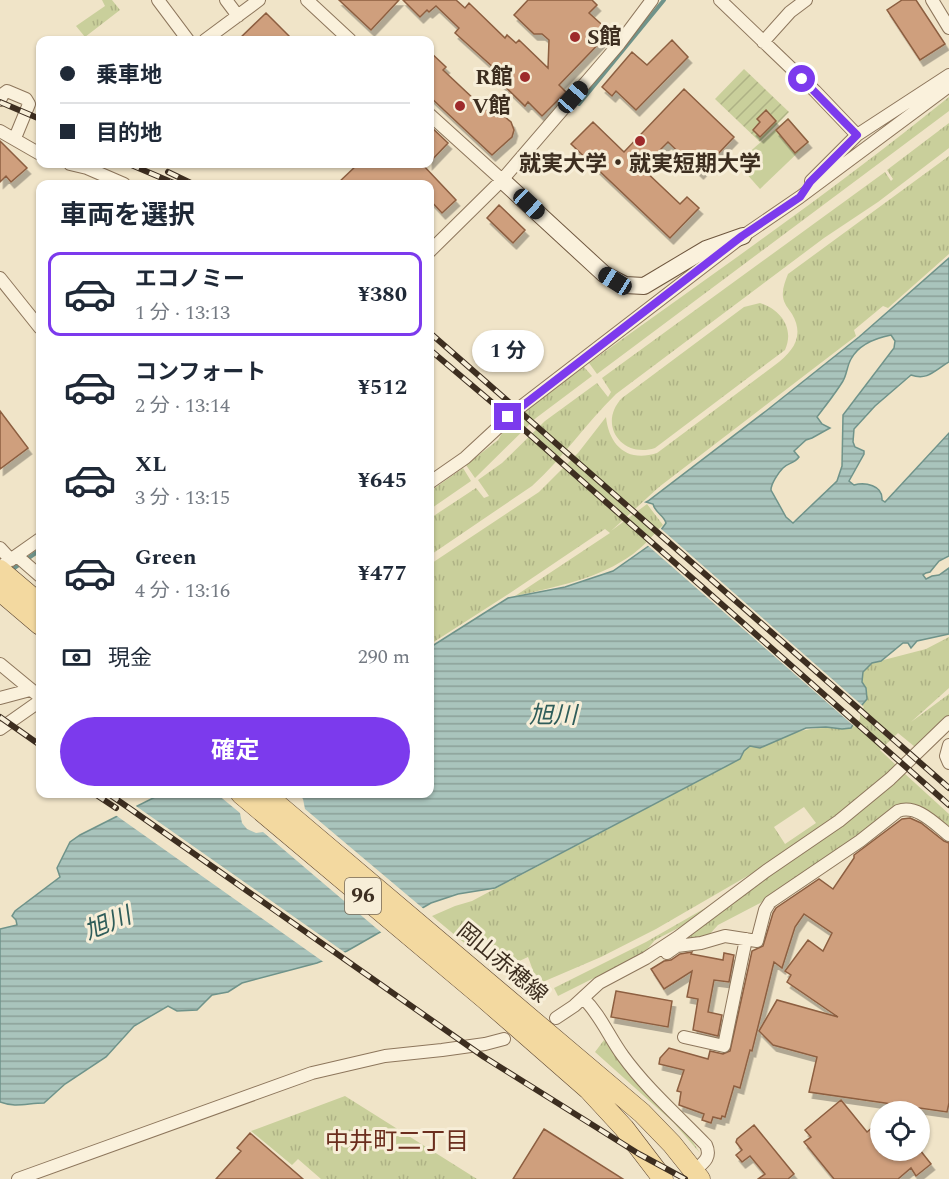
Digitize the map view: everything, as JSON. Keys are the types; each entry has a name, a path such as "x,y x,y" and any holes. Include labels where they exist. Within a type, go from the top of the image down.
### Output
{"main road":[{"path":"8,590 12,563"},
{"path":"8,590 36,602"},
{"path":"8,590 36,621"},
{"name":"岡山赤穂線","path":"246,798 492,996 642,1113 672,1144 697,1175"},
{"name":"岡山赤穂線","path":"269,798 492,996 588,1089 624,1128 663,1179"}],"street":[{"path":"158,0 185,36"},
{"path":"226,0 238,16"},
{"path":"210,36 259,0"},
{"path":"307,0 346,36"},
{"path":"434,247 502,180 619,44 652,0"},
{"path":"720,0 815,91 857,135"},
{"path":"763,42 790,12 806,0"},
{"path":"932,0 949,28"},
{"path":"800,197 810,182 857,135 949,75"},
{"path":"434,480 465,458 513,413 742,236 800,197 949,86"},
{"path":"0,100 7,91 26,99 29,104 15,138"},
{"path":"434,119 604,274 625,285 644,286 706,249 742,236"},
{"path":"0,131 36,151"},
{"path":"87,168 115,180"},
{"path":"0,278 36,323"},
{"path":"12,563 36,542"},
{"path":"0,548 12,563 36,574"},
{"path":"0,664 36,695"},
{"path":"0,698 36,696"},
{"path":"0,729 36,697"},
{"path":"556,1018 599,983 678,937 766,871 839,821 890,779 949,722"},
{"path":"949,745 946,756 949,763"},
{"path":"642,960 648,966 677,946 701,943 725,936 757,941 765,910 776,896 860,841 898,810 912,810 928,818 949,836"},
{"path":"684,1036 724,1046 746,939"},
{"path":"583,998 637,1073 706,1145 709,1152 708,1158 697,1175"},
{"path":"18,1179 312,1073 384,1056 463,1047 504,1039"}],"green space":[{"path":"102,0 112,0 120,10 84,36 76,26 105,6"},
{"path":"744,69 789,112 760,142 715,99"},
{"path":"949,97 949,111 597,374 589,363 816,200"},
{"path":"788,118 809,142 760,189 737,163"},
{"path":"949,123 949,148 878,202 824,238 616,394 532,486 434,553 434,516 476,488 484,498 489,496 478,480 502,463 545,421 597,383 608,397 611,392 602,378 885,172 891,181 893,179 887,170"},
{"path":"949,156 949,254 888,308 883,306 854,330 856,336 659,487 611,531 647,504 663,525 641,548 620,563 591,576 515,596 610,533 605,529 434,642 434,562 539,492 578,453 606,417 611,436 621,449 637,456 657,453 781,360 792,349 797,336 796,322 783,297 783,288 788,274"},
{"path":"760,303 774,310 784,320 788,334 785,350 655,448 643,450 623,444 613,428 612,418 622,398 744,307"},
{"path":"584,367 592,376 536,418 475,478 466,465 498,440 507,425"},
{"path":"463,468 471,481 434,507 434,488"},
{"path":"949,637 949,688 911,722 949,694 949,715 927,738 915,747 898,733 880,750 898,767 837,818 763,867 656,929 601,957 538,984 528,957 498,971 432,916 472,901 740,759 750,746 795,732 817,728 842,729 862,683 863,672 872,663 926,649","holes":["804,807 816,823 785,844 774,827"]},
{"path":"904,773 949,814 949,832 911,807 766,900 718,925 707,937 678,943"},
{"path":"714,903 686,924 655,940 644,953 558,996 554,988 646,942"},
{"path":"604,1040 684,1128 700,1153 673,1122 595,1052"},
{"path":"345,1096 477,1179 321,1179 298,1159 292,1165 251,1131"}],"water":[{"name":"旭川","path":"949,258 949,362 927,376 911,375 875,406 854,429 855,447 864,451 864,454 849,481 854,485 873,486 880,491 882,500 885,502 949,433 949,556 939,561 930,572 923,575 926,579 939,575 949,568 949,634 917,641 911,648 908,643 903,643 881,661 872,663 863,672 862,682 866,688 867,699 857,711 857,718 851,728 806,728 760,748 750,746 740,759 495,888 458,894 431,903 347,951 317,963 242,983 228,992 212,995 197,1010 177,1011 168,1006 134,1026 106,1057 65,1084 44,1103 16,1105 0,1102 0,929 17,925 12,916 15,911 60,877 57,868 70,842 153,798 434,798 434,645 508,598 565,587 613,571 650,545 666,523 653,504 646,502 859,337","holes":["891,335 895,341 894,348 843,415 842,466 837,481 793,523 786,517 771,490 775,479 785,466 799,457 794,451 806,440 830,428 822,424 817,417 843,381 854,354 868,342"]}],"pier":[{"path":"660,528 864,707 855,727 646,544"},
{"path":"222,798 302,798 305,809 425,910 383,934 263,832 256,833 247,829 242,823 240,813"},
{"path":"133,804 347,954 325,963 114,814"}],"building":[{"path":"339,0 399,0 371,30"},
{"path":"403,0 456,0 465,8 469,3 505,38 507,35 516,43 519,40 548,68 549,40 542,34 534,34 514,15 528,0 592,0 597,5 589,13 610,32 559,85 566,92 542,116 528,102 525,106 491,73 495,69 455,33 459,28 436,6 429,12 427,10 420,17"},
{"path":"902,0 916,0 945,44 920,60 887,10"},
{"path":"266,13 289,36 242,36"},
{"path":"672,40 688,57 636,110 616,91 612,96 602,87 632,52 647,65"},
{"name":"V館","path":"434,56 446,67 443,70 492,116 505,117 511,122 514,130 512,137 492,155 434,101"},
{"path":"684,89 734,137 700,173 668,142 642,168 680,204 687,197 699,208 670,238 571,144 593,122 624,152"},
{"path":"766,110 776,121 760,137 753,130 760,122 757,119"},
{"path":"788,119 808,142 795,153 776,130"},
{"path":"434,130 448,143 434,158"},
{"path":"0,141 27,168 11,182 6,176 0,182"},
{"path":"354,168 426,168 456,200 442,213 434,204 434,180 341,180"},
{"path":"499,205 525,230 513,243 487,218"},
{"path":"0,411 28,448 0,469"},
{"path":"910,818 921,823 949,843 949,1103 947,1112 930,1110 930,1101 871,1101 809,1092 817,1057 773,1045 759,1031 777,1000 838,1017 787,982 791,975 785,971 808,940 823,951 832,933 804,914 795,927 782,968 774,962 752,1051 750,1050 740,1088 734,1086 725,1117 722,1116 721,1119 713,1117 711,1123 702,1120 704,1114 679,1105 681,1092 677,1091 684,1070 659,1064 660,1058 669,1048 708,1059 710,1051 723,1054 730,1051 752,951 763,946 776,908 819,879 833,889 854,855 902,819"},
{"path":"692,952 691,954 723,960 724,953 734,955 729,982 714,980 708,1012 722,1015 718,1036 693,1030 698,999 687,997 692,971 664,989 651,969 680,954"},
{"path":"616,991 672,1001 668,1027 611,1017"},
{"path":"841,1100 867,1132 870,1129 870,1161 929,1161 931,1164 916,1176 911,1168 898,1179 834,1179 804,1142 811,1137 805,1130"},
{"path":"754,1125 794,1174 788,1179 758,1179 765,1174 750,1156 742,1162 736,1155 742,1150 736,1142 737,1139"},
{"path":"544,1129 623,1179 513,1179"},
{"path":"250,1133 303,1179 216,1179 241,1151 237,1148"}],"waterway":[{"path":"579,104 664,0"},
{"path":"10,571 36,553"}],"railway":[{"path":"0,102 36,117"},
{"path":"138,168 167,180"},
{"path":"168,172 185,180"},
{"path":"434,336 949,788"},
{"path":"434,353 521,427 949,805"},
{"path":"0,717 36,742"},
{"path":"101,798 116,808"},
{"path":"115,798 484,1057 639,1154 685,1179"}],"place":[{"name":"S館","path":"575,37"},
{"name":"R館","path":"525,77"},
{"name":"V館","path":"460,106"},
{"name":"就実大学・就実短期大学","path":"640,141"}],"district":[{"name":"中井町二丁目","path":"397,1142"}],"route":[{"path":"508,417 742,236 800,197 810,182 857,135 802,79"}]}
